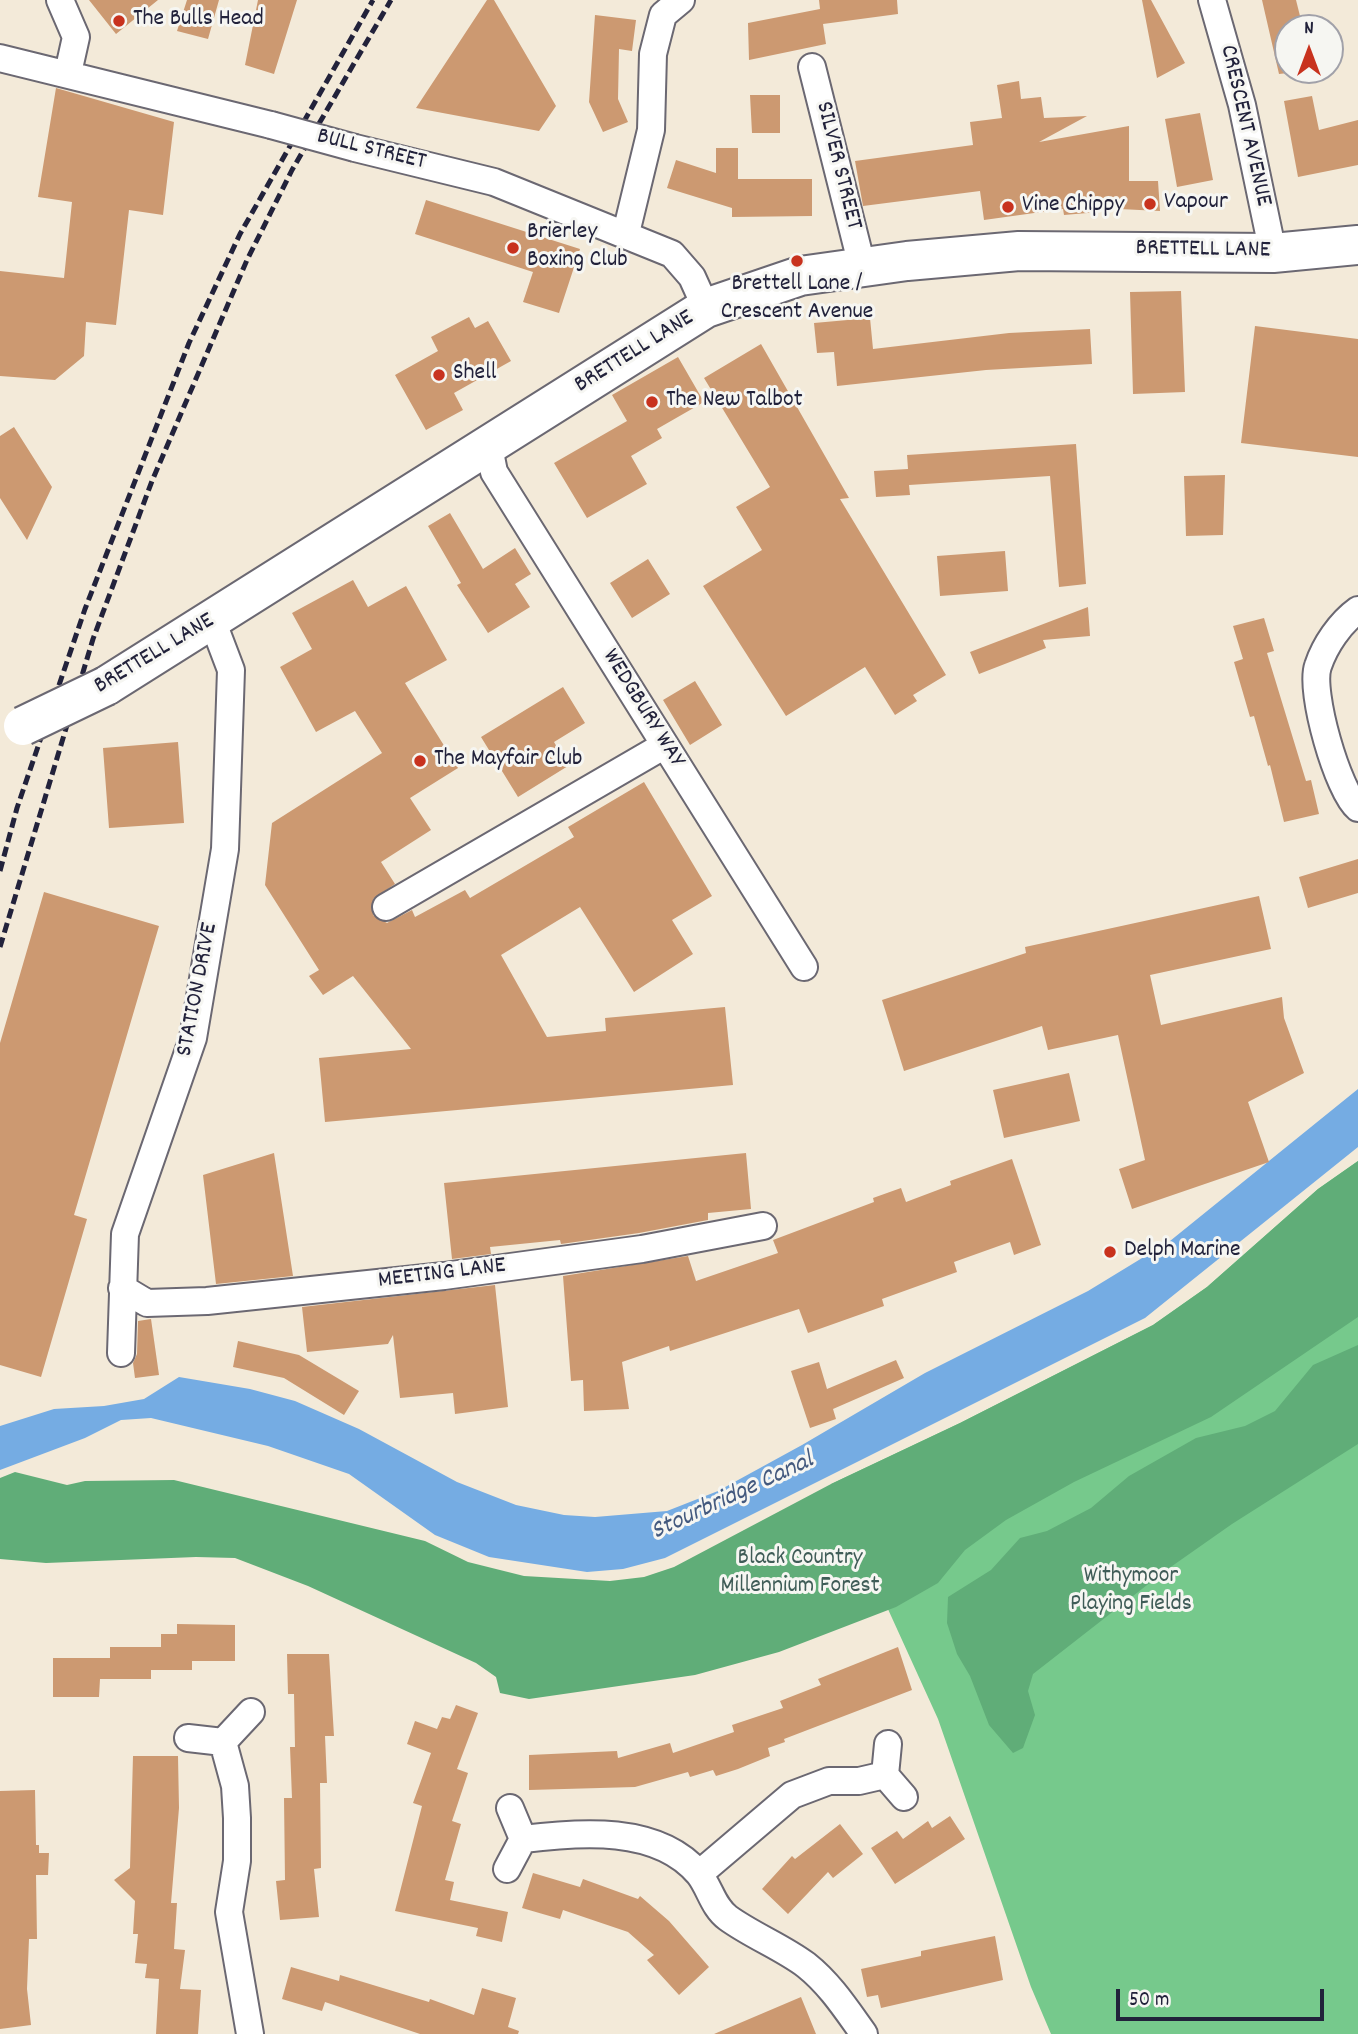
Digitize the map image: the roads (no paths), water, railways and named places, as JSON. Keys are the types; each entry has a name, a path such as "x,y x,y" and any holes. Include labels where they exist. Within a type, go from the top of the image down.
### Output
{"main road":[{"name":"BRETTELL LANE","path":"12,732 106,686 706,308 800,276 862,266 1020,251 1273,253 1358,245"}],"street":[{"path":"60,0 76,37 68,73"},
{"path":"626,233 651,130 653,54 663,16 681,0"},
{"name":"CRESCENT AVENUE","path":"1212,0 1242,106 1273,253"},
{"name":"BULL STREET","path":"0,58 494,182 626,233 672,254 692,277 706,308"},
{"name":"SILVER STREET","path":"812,66 862,266"},
{"name":"WEDGBURY WAY","path":"489,447 494,471 804,967"},
{"path":"1358,610 1343,621 1317,668 1321,716 1340,781 1358,808"},
{"name":"STATION DRIVE","path":"121,1353 125,1234 193,1038 225,849 231,670 212,620"},
{"path":"386,907 665,745"},
{"name":"MEETING LANE","path":"122,1287 147,1303 207,1301 444,1276 642,1249 763,1226"},
{"path":"223,1742 251,1712"},
{"path":"188,1738 223,1742"},
{"path":"223,1742 235,1786 236,1861 229,1912 250,2034"},
{"path":"888,1744 885,1775 904,1797"},
{"path":"699,1874 792,1795 829,1781 859,1781 885,1775"},
{"path":"510,1808 523,1839"},
{"path":"523,1839 553,1835 613,1835 647,1841 674,1853 699,1874 713,1901 726,1917 805,1965 831,1988 864,2034"},
{"path":"507,1869 523,1839"}],"water":[{"name":"Stourbridge Canal","path":"1358,1089 1358,1147 1145,1318 665,1558 623,1569 587,1572 489,1557 435,1535 349,1474 268,1446 151,1418 121,1420 85,1438 0,1470 0,1426 54,1409 104,1406 144,1399 179,1377 250,1389 295,1401 359,1429 457,1482 516,1505 564,1515 595,1517 667,1511 718,1491 925,1373 1088,1291 1170,1241"}],"railway":[{"path":"0,871 17,808 85,609 189,343 240,234 373,0"},
{"path":"0,947 93,639 152,481 247,260 292,170 391,0"}],"place":[{"name":"The Bulls Head","path":"119,21"},
{"name":"Vapour","path":"1150,204"},
{"name":"Vine Chippy","path":"1008,207"},
{"name":"Brierley Boxing Club","path":"513,248"},
{"name":"Brettell Lane / Crescent Avenue","path":"797,261"},
{"name":"Shell","path":"439,375"},
{"name":"The New Talbot","path":"652,402"},
{"name":"The Mayfair Club","path":"420,761"},
{"name":"Delph Marine","path":"1110,1252"}],"park label":[{"name":"Black Country Millennium Forest","path":"800,1574"},
{"name":"Withymoor Playing Fields","path":"1131,1592"}]}
